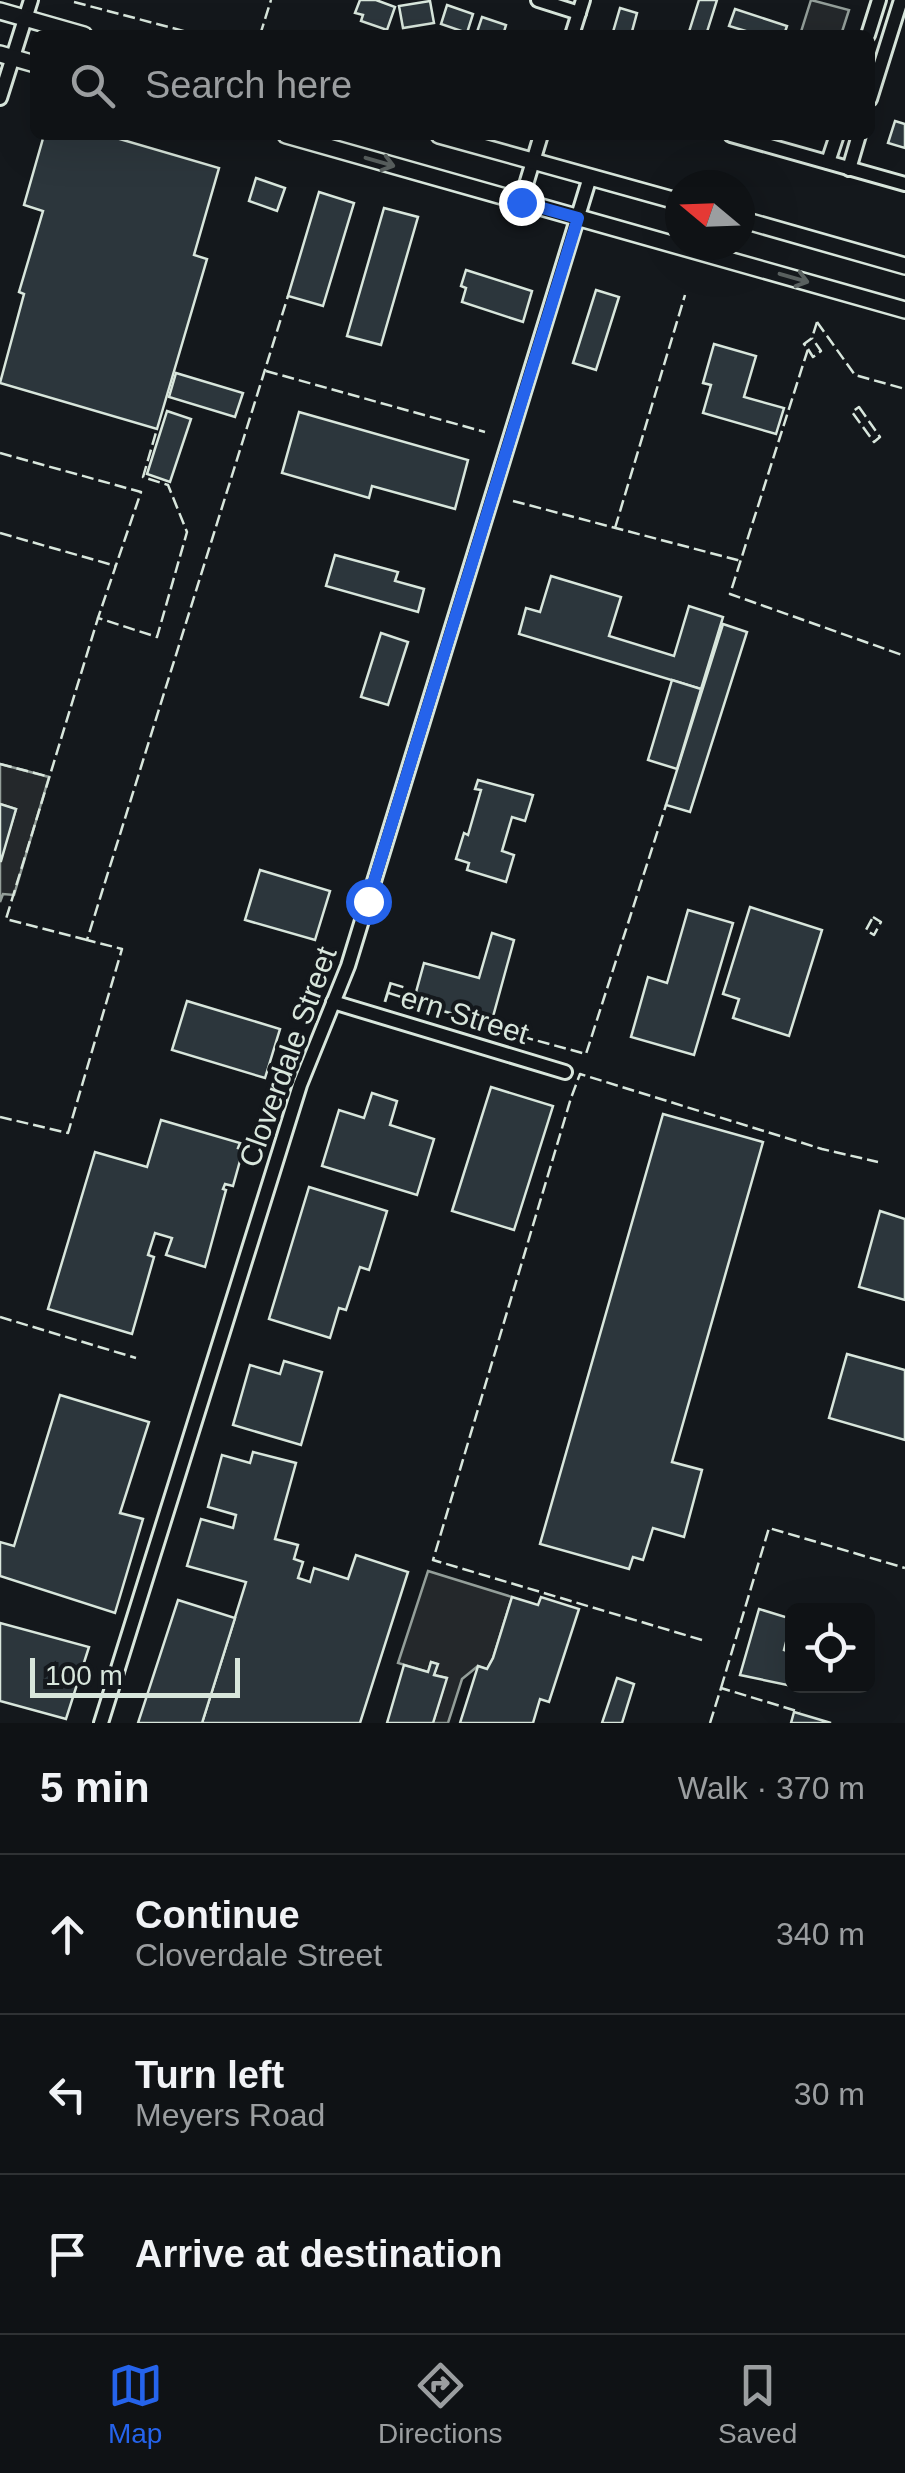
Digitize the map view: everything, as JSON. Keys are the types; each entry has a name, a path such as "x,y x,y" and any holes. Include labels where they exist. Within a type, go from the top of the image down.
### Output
{"street":[{"path":"0,98 6,56 31,0"},
{"path":"538,0 581,6 574,30"},
{"path":"879,0 870,29 892,30"},
{"path":"875,83 901,0"},
{"path":"0,10 67,30"},
{"path":"304,140 905,310"},
{"path":"457,140 665,198"},
{"path":"521,202 539,140"},
{"path":"749,140 905,184"},
{"path":"828,162 835,140"},
{"path":"849,168 857,140"},
{"name":"Cloverdale Street","path":"101,1723 300,1085 353,950 590,177"},
{"path":"755,223 905,266"},
{"name":"Fern Street","path":"333,1002 565,1072"}],"shaded area":[{"path":"811,0 849,10 843,30 802,30"},
{"path":"0,764 49,777 14,895 3,894 0,902 0,861 16,809 0,804"},
{"path":"428,1571 512,1597 493,1658 487,1669 478,1666 462,1679 448,1723 433,1723 446,1678 434,1675 437,1664 431,1662 428,1672 398,1663"}],"building":[{"path":"360,0 376,0 395,7 387,30 361,21 363,15 355,13"},
{"path":"699,0 717,0 708,30 690,30"},
{"path":"430,1 434,23 403,28 399,6"},
{"path":"447,5 473,14 468,30 441,24"},
{"path":"620,8 637,13 632,30 614,30"},
{"path":"735,9 787,26 786,30 742,30 729,26"},
{"path":"482,17 506,25 504,30 478,30"},
{"path":"895,121 905,124 905,148 888,143"},
{"path":"43,140 123,140 219,168 194,255 207,259 157,429 0,383 24,294 19,292 43,211 24,205"},
{"path":"256,178 285,188 277,211 249,201"},
{"path":"319,192 354,203 323,306 288,296"},
{"path":"384,208 418,217 381,345 347,336"},
{"path":"466,270 532,291 523,322 462,302"},
{"path":"596,290 619,297 596,370 573,363"},
{"path":"714,344 756,356 744,397 784,408 776,434 703,413 711,385 703,383"},
{"path":"176,373 243,393 235,417 169,397"},
{"path":"167,411 191,419 170,482 147,474"},
{"path":"299,412 468,460 455,509 372,486 369,498 282,473"},
{"path":"335,555 398,572 395,581 424,589 418,612 326,586"},
{"path":"551,576 621,597 609,636 674,656 689,606 723,617 701,689 519,634 526,608 540,612"},
{"path":"723,624 747,632 690,812 666,805"},
{"path":"381,633 408,642 388,705 361,697"},
{"path":"672,680 701,689 677,769 648,760"},
{"path":"478,780 533,795 525,821 512,817 502,851 514,855 506,882 467,870 469,863 456,859 464,833 468,835 481,790 475,789"},
{"path":"0,804 16,809 1,861 0,861"},
{"path":"260,870 330,891 315,940 245,920"},
{"path":"750,907 822,930 789,1036 733,1018 739,999 723,994"},
{"path":"688,910 733,923 694,1055 631,1037 648,977 667,983"},
{"path":"492,933 514,940 491,1024 413,1003 424,963 479,978"},
{"path":"187,1001 280,1029 265,1078 172,1050"},
{"path":"491,1087 553,1106 514,1230 452,1211"},
{"path":"372,1093 397,1101 390,1125 434,1139 417,1195 322,1166 339,1110 364,1118"},
{"path":"663,1114 763,1142 672,1462 702,1470 684,1537 653,1528 643,1560 633,1557 629,1569 540,1544"},
{"path":"161,1120 240,1143 238,1148 243,1150 233,1186 225,1184 223,1189 226,1190 205,1267 166,1255 172,1238 155,1233 148,1255 154,1257 132,1334 48,1309 95,1152 147,1167"},
{"path":"309,1187 387,1211 369,1270 360,1267 346,1310 339,1308 330,1338 269,1319"},
{"path":"880,1211 905,1219 905,1300 859,1287"},
{"path":"847,1354 905,1370 905,1440 829,1418"},
{"path":"284,1361 322,1372 301,1445 233,1425 250,1365 280,1374"},
{"path":"60,1395 149,1422 120,1513 143,1519 115,1613 0,1576 0,1542 14,1546"},
{"path":"253,1452 296,1463 275,1539 298,1545 294,1559 303,1562 298,1578 310,1582 314,1568 348,1579 356,1555 408,1572 360,1723 202,1723 246,1582 187,1566 201,1519 233,1528 236,1515 208,1507 222,1455 250,1463"},
{"path":"512,1597 538,1605 541,1597 579,1609 549,1702 540,1699 533,1723 460,1723 478,1666 487,1669 493,1658"},
{"path":"178,1600 235,1618 202,1723 138,1723"},
{"path":"759,1609 785,1617 785,1685 740,1675"},
{"path":"0,1623 89,1647 66,1719 0,1701"},
{"path":"431,1662 438,1664 434,1675 447,1678 433,1723 387,1723 404,1665 428,1672"},
{"path":"617,1678 634,1684 622,1723 602,1723"},
{"path":"794,1712 831,1723 791,1723"}],"fence":[{"path":"262,30 271,0"},
{"path":"74,2 180,30"},
{"path":"615,528 685,295"},
{"path":"0,1117 68,1133 122,949 87,940 288,296"},
{"path":"817,322 812,338 804,344 808,349 730,594 905,656"},
{"path":"817,322 855,375 905,389"},
{"path":"808,349 813,357 821,351 812,338"},
{"path":"266,371 485,432"},
{"path":"859,407 880,437 874,442 852,412 859,407"},
{"path":"0,453 141,492 98,618 157,637 187,532 168,485 143,477 157,429"},
{"path":"513,501 741,561"},
{"path":"0,533 116,566"},
{"path":"87,940 6,919 98,618"},
{"path":"0,764 46,776"},
{"path":"505,1032 586,1054 666,805"},
{"path":"873,917 881,922 874,935 866,930 873,917"},
{"path":"702,1640 433,1560 571,1098 580,1074 822,1149 878,1162"},
{"path":"0,1317 136,1358"},
{"path":"721,1688 769,1528 905,1568"},
{"path":"710,1723 721,1688 800,1712"}],"route":[{"path":"368,901 578,218 521,202"}]}
